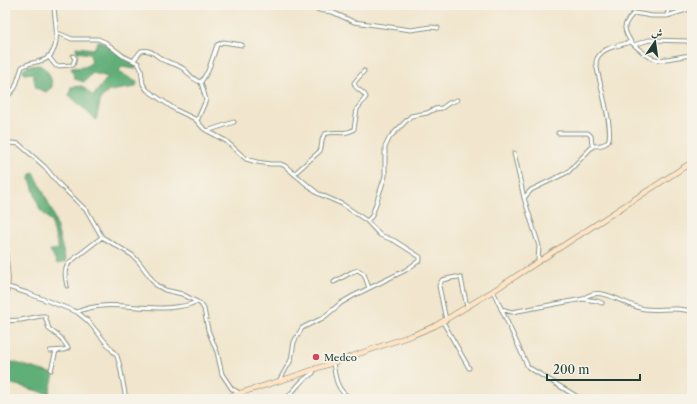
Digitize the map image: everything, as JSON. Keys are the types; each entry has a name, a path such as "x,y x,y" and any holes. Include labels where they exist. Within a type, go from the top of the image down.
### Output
{"main road":[{"path":"221,399 236,397 332,362 413,335 444,321 692,162"},
{"path":"5,250 8,269 8,287 5,301"}],"street":[{"path":"5,99 15,88 22,67 27,64 43,60 48,56 54,46 57,34 54,5"},
{"path":"260,5 291,5"},
{"path":"310,5 315,8 337,14 354,22 414,30 438,28"},
{"path":"667,16 670,5"},
{"path":"524,198 530,190 568,172 593,146 595,147 606,143 610,138 606,103 596,67 597,57 603,51 632,43 649,40 687,41 690,43 691,55 676,56 664,60 657,60 646,56 632,43 626,34 625,26 627,20 634,13 652,16 667,16 692,8"},
{"path":"57,34 72,39 100,40 123,56 134,60 138,63 141,69 143,84 147,90 176,110 197,121 207,131 226,141 248,160 267,164 283,164 320,195 340,203 367,222 378,233 395,241 421,258 406,270 341,303 323,318 302,328 294,342 291,360 279,381"},
{"path":"197,121 206,100 201,82 208,71 212,56 218,44 227,42 242,45"},
{"path":"134,60 141,51 153,52 164,60 179,66 194,80 201,82"},
{"path":"48,56 56,66 73,65 75,58 73,56"},
{"path":"294,174 318,153 322,147 321,141 325,134 330,132 350,132 354,130 357,109 366,97 356,88 354,83 364,71"},
{"path":"367,222 372,216 385,176 385,148 390,137 411,116 442,108 457,100"},
{"path":"207,131 234,122"},
{"path":"558,133 588,133 591,136 593,146"},
{"path":"5,145 14,143 22,146 50,172 59,184 86,211 102,237 132,255 156,285 165,290 182,294 203,306 206,325 215,345 222,374 236,397"},
{"path":"514,153 524,198 539,246 538,261"},
{"path":"67,286 65,272 66,267 102,237"},
{"path":"334,282 358,270 364,274 369,288"},
{"path":"467,307 461,278 456,277 442,280 439,286 444,321 469,368"},
{"path":"8,287 27,292 77,312 92,325 117,356 126,399"},
{"path":"493,291 528,366 581,399"},
{"path":"583,299 589,295 598,294 612,297 639,308 692,312"},
{"path":"501,309 510,312 583,299 599,301 602,303"},
{"path":"77,312 88,307 105,305 145,309 189,305 195,302"},
{"path":"5,321 44,316 49,329 59,336 68,348 66,350 50,351"},
{"path":"52,370 56,351"},
{"path":"332,362 338,387 346,397 352,399"},
{"path":"286,399 302,381 313,373 315,368"}],"green space":[{"path":"98,41 101,41 134,62 136,69 121,67 119,72 137,82 136,87 109,91 101,98 96,120 69,95 71,87 82,86 93,96 108,77 93,73 84,82 75,79 71,68 85,67 92,62 90,54 77,52 76,47 94,49"},
{"path":"39,65 47,71 51,80 52,87 46,92 36,88 33,73 24,74 23,69 28,66"},
{"path":"34,172 53,213 66,262 57,264 50,250 59,250 51,221 40,210 30,179 31,174"},
{"path":"9,361 54,374 49,394 5,382 5,374"}],"place":[{"name":"Medco","path":"316,357"}]}
